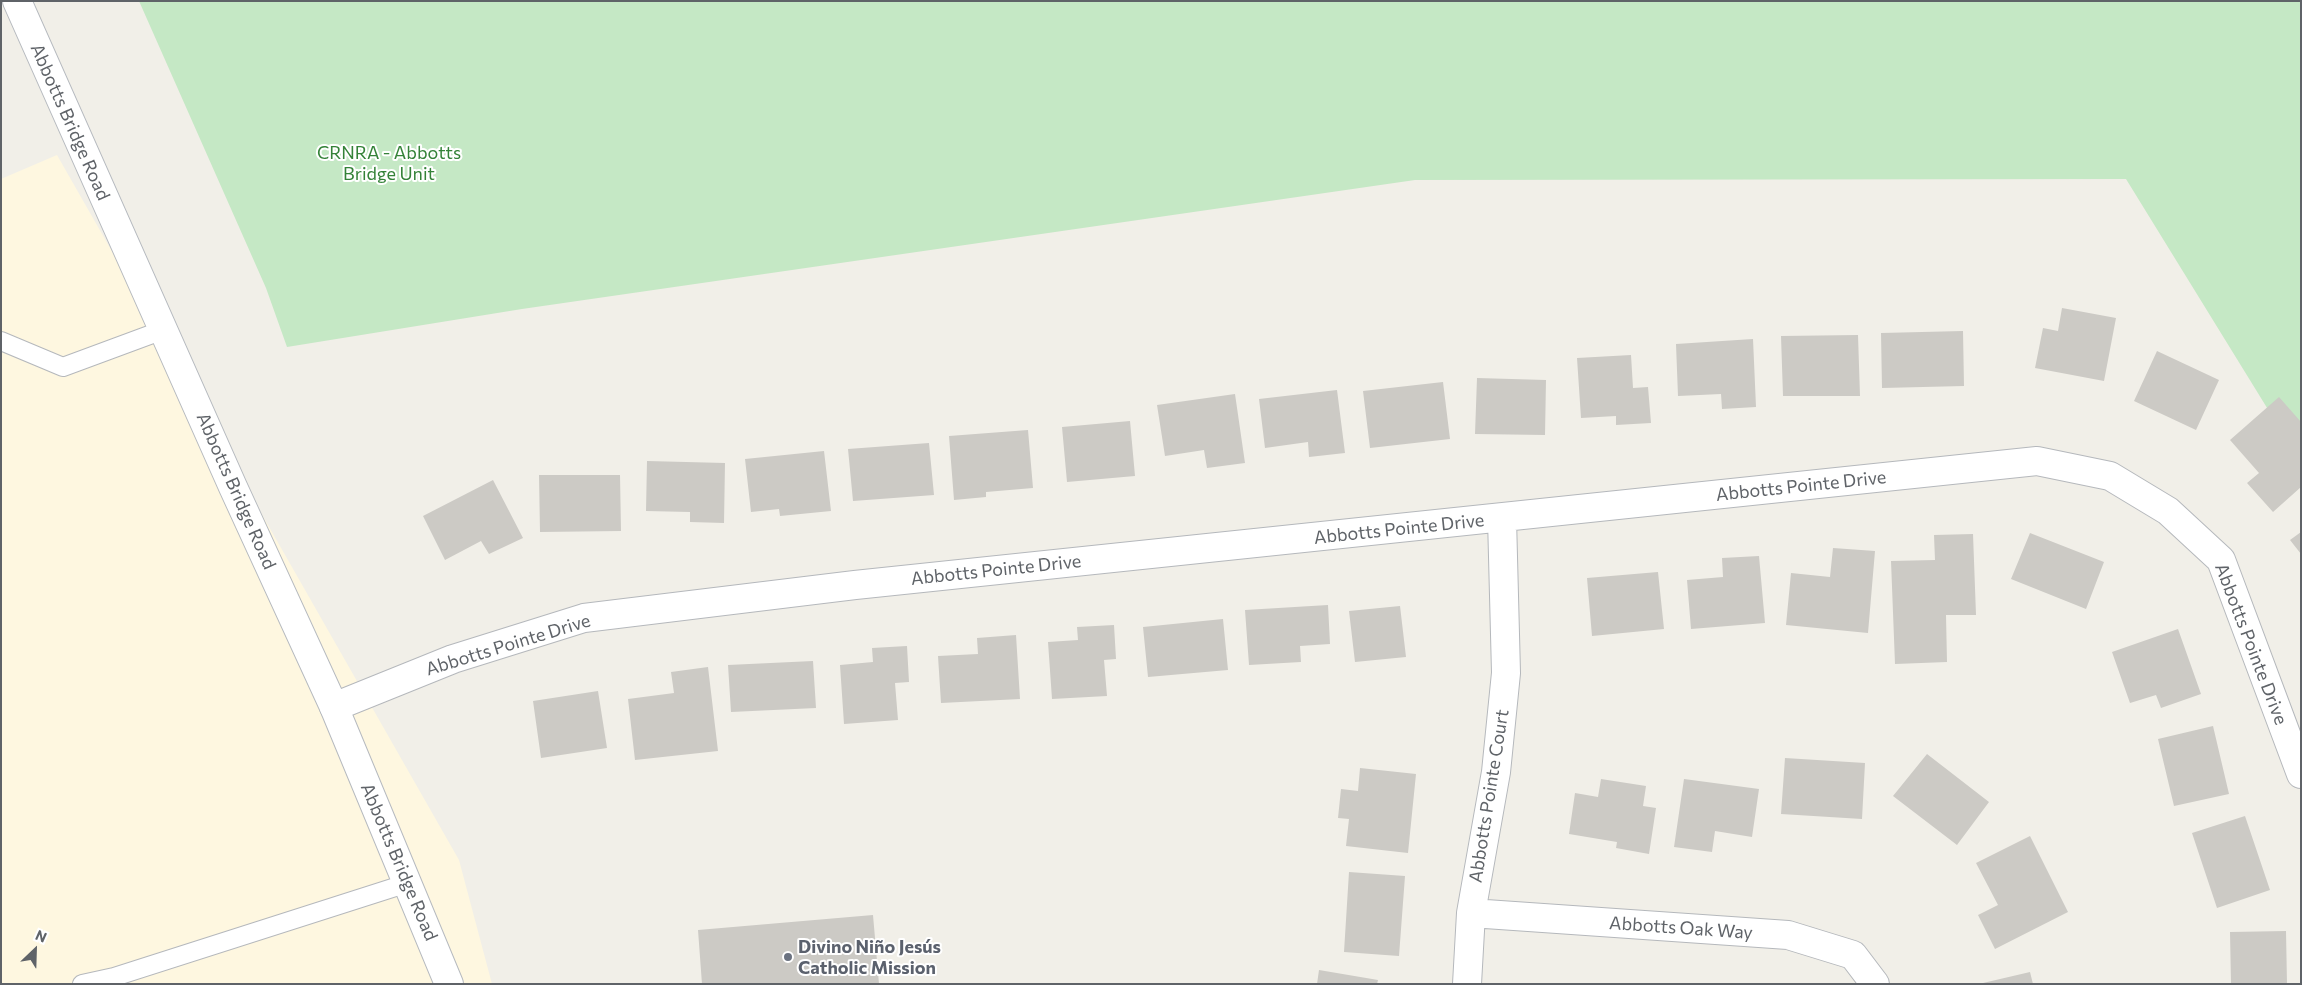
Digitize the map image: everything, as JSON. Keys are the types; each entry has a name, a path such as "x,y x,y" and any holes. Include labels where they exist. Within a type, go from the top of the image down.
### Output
{"street":[{"name":"Abbotts Bridge Road","path":"17,1 163,330 334,707 449,984"},
{"name":"Abbotts Pointe Drive","path":"334,707 453,659 584,618 854,585 2037,461 2110,476 2168,511 2221,560 2301,774"},
{"name":"Abbotts Pointe Court","path":"1467,984 1471,913 1496,772 1506,673 1502,518"},
{"name":"Abbotts Oak Way","path":"1471,913 1788,936 1853,955 1875,984"}],"lane":[{"path":"1,341 63,367 163,330"},
{"path":"82,984 114,977 408,883"}],"shaded area":[{"path":"57,155 459,860 492,984 1,984 1,179"}],"green space":[{"name":"CRNRA - Abbotts Bridge Unit","path":"139,1 2301,1 2301,463 2126,179 1415,180 522,309 287,347 266,288"}],"building":[{"path":"2062,308 2116,318 2104,381 2035,368 2043,328 2058,331"},
{"path":"1963,331 1964,386 1882,388 1881,333"},
{"path":"1858,335 1860,396 1783,396 1781,336"},
{"path":"1753,339 1756,407 1722,409 1721,394 1678,396 1676,344"},
{"path":"2157,351 2219,380 2196,430 2134,401"},
{"path":"1631,355 1633,388 1648,387 1651,423 1616,425 1616,416 1581,418 1577,358"},
{"path":"1477,378 1546,380 1545,435 1475,434"},
{"path":"1443,382 1450,439 1370,448 1363,391"},
{"path":"1337,390 1345,453 1309,457 1308,442 1265,448 1259,399"},
{"path":"1235,394 1245,463 1207,468 1204,450 1165,456 1157,405"},
{"path":"2279,397 2301,422 2301,487 2273,512 2247,483 2259,473 2230,440"},
{"path":"1130,421 1135,476 1067,482 1062,427"},
{"path":"1028,430 1033,488 986,492 986,497 954,500 949,436"},
{"path":"929,443 934,495 853,501 848,449"},
{"path":"824,451 831,511 780,516 779,509 751,512 745,459"},
{"path":"647,461 725,463 724,523 690,522 690,512 646,511"},
{"path":"539,475 620,475 621,531 540,532"},
{"path":"493,480 523,538 489,554 481,541 445,560 423,516"},
{"path":"2301,532 2301,554 2290,540"},
{"path":"2030,533 2104,562 2086,609 2011,579"},
{"path":"1973,534 1976,615 1946,615 1947,662 1895,664 1891,561 1935,560 1934,535"},
{"path":"1833,548 1875,551 1868,633 1786,625 1791,573 1830,577"},
{"path":"1759,556 1765,623 1691,629 1687,580 1723,577 1722,558"},
{"path":"1658,572 1664,629 1592,636 1587,578"},
{"path":"1328,605 1330,644 1300,646 1301,662 1249,665 1245,610"},
{"path":"1400,606 1406,657 1355,662 1349,611"},
{"path":"1223,619 1228,670 1148,677 1143,627"},
{"path":"1114,625 1116,659 1104,660 1107,696 1052,699 1048,642 1078,640 1077,627"},
{"path":"2178,629 2201,694 2161,708 2156,695 2130,703 2112,652"},
{"path":"1016,635 1020,699 941,703 938,656 978,654 977,638"},
{"path":"907,646 909,682 895,683 898,720 844,724 840,665 873,662 872,648"},
{"path":"813,661 816,708 731,712 728,665"},
{"path":"708,667 718,751 635,760 628,699 674,693 671,672"},
{"path":"598,691 607,748 541,758 533,701"},
{"path":"2213,726 2229,794 2174,806 2158,739"},
{"path":"1927,754 1989,802 1957,845 1893,796"},
{"path":"1785,758 1865,763 1862,819 1781,814"},
{"path":"1360,768 1416,774 1408,853 1346,846 1349,819 1338,818 1341,789 1358,791"},
{"path":"1601,779 1646,786 1643,806 1656,808 1649,854 1616,848 1617,842 1569,834 1575,793 1598,797"},
{"path":"1684,779 1759,789 1752,837 1715,831 1712,852 1674,847"},
{"path":"2245,816 2270,890 2217,908 2192,833"},
{"path":"2030,836 2068,912 1995,949 1978,915 1998,905 1976,863"},
{"path":"1349,872 1405,876 1399,956 1344,952"},
{"name":"Divino Niño Jesús Catholic Mission","path":"873,915 879,984 702,984 698,930"},
{"path":"2286,931 2287,984 2231,984 2230,932"},
{"path":"1319,970 1378,980 1377,984 1317,984"},
{"path":"2030,972 2033,984 1983,983"}],"place":[{"name":"Divino Niño Jesús Catholic Mission","path":"788,957"}]}
